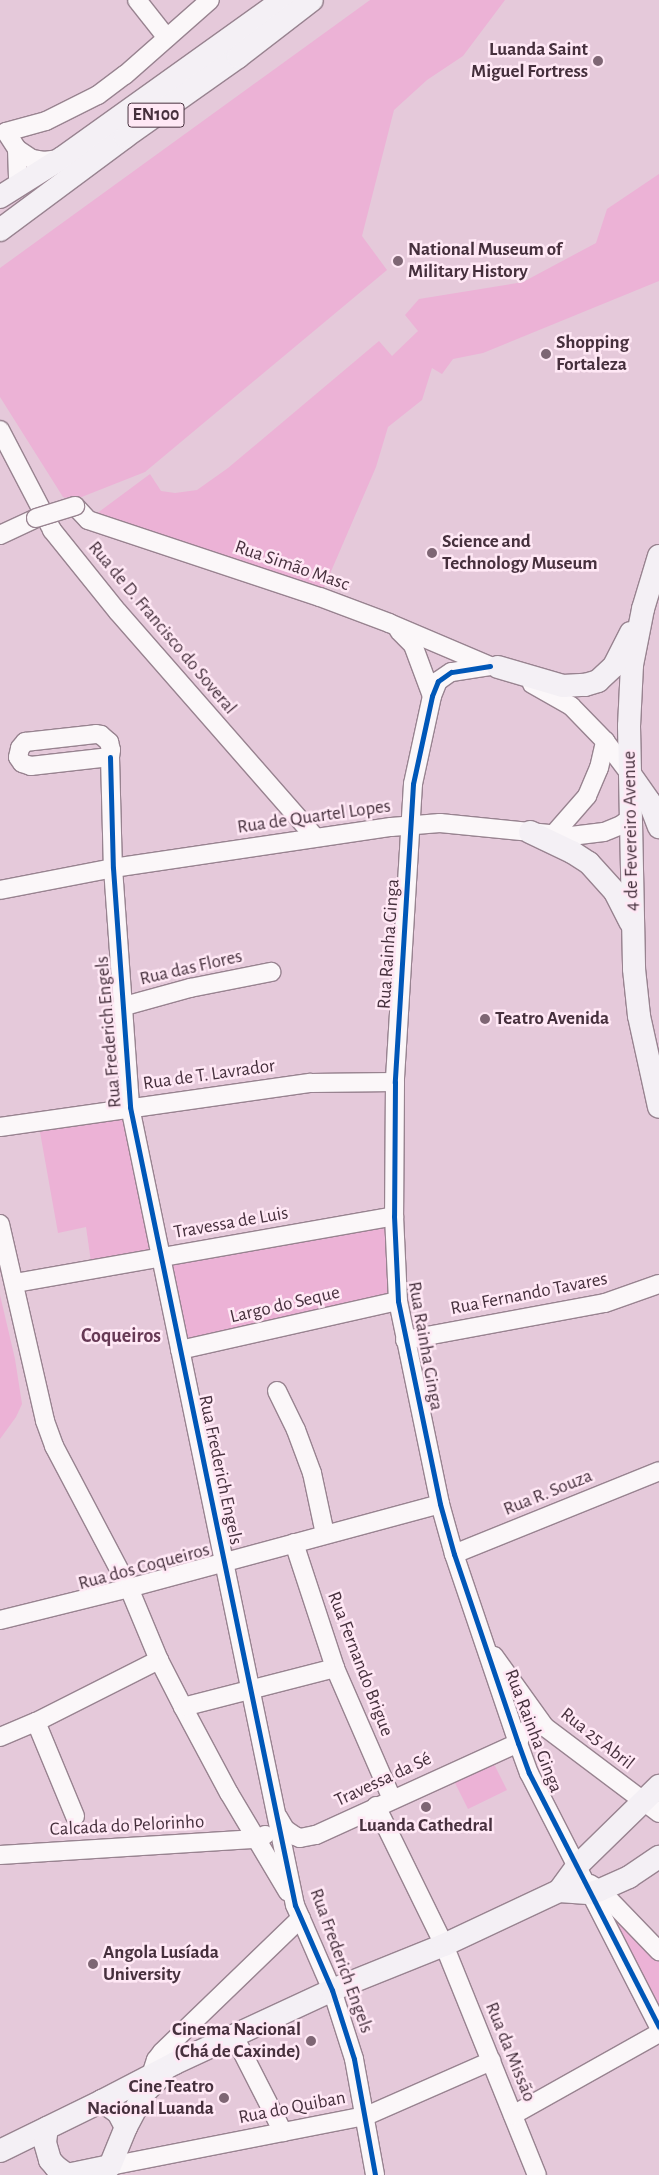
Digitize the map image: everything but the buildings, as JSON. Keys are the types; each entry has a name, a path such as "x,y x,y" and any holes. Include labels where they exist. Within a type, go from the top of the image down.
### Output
{"main road":[{"name":"EN100","path":"9,191 62,158 283,0"},
{"name":"EN100","path":"0,230 125,137 238,57 312,0"},
{"name":"4 de Fevereiro Avenue","path":"659,556 643,609 632,665 629,697 632,926 639,1016 659,1107"},
{"path":"494,667 563,686 584,685 598,681 614,666 643,609"},
{"path":"630,774 654,794 659,827"},
{"path":"632,817 654,794"},
{"path":"530,832 572,852 589,864 615,892 632,926"},
{"path":"588,1883 654,1800"},
{"path":"0,2151 175,2063 332,1990 444,1945 560,1891 588,1883 628,1877 659,1857"},
{"path":"47,2128 45,2142 50,2160 66,2175 108,2171 126,2127 144,2094 175,2063"},
{"path":"102,2100 114,2107 122,2117 126,2127"}],"street":[{"path":"137,0 167,38"},
{"path":"62,158 44,161 32,159 3,138 98,95 124,75 210,0"},
{"path":"9,191 17,149"},
{"name":"Rua de D. Francisco do Soveral","path":"0,430 52,530 118,612 315,837"},
{"name":"Rua Simão Masc","path":"0,535 36,518 75,506 88,520 320,597 389,622 494,667"},
{"path":"389,622 413,645 432,696"},
{"path":"494,667 571,706 605,742 630,774"},
{"name":"Rua Rainha Ginga","path":"494,667 450,672 438,681 432,696 412,793 395,1082 394,1216 398,1301 440,1504 454,1554 518,1743 527,1768 588,1883 659,2027"},
{"path":"553,835 588,796 599,768 605,742"},
{"name":"Rua Frederich Engels","path":"110,757 113,868 121,1006 130,1107 223,1562 298,1911 332,1990 354,2059 366,2116 375,2175"},
{"path":"412,793 423,810 440,823"},
{"name":"Rua de Quartel Lopes","path":"0,890 113,868 315,837 409,825 440,823 571,836 604,832 621,825 632,817"},
{"name":"Rua das Flores","path":"121,1006 190,988 271,972"},
{"name":"Rua de T. Lavrador","path":"0,1127 130,1107 311,1083 395,1082"},
{"name":"Travessa de Luis","path":"15,1283 394,1216"},
{"path":"0,1224 15,1283 38,1395 51,1438 129,1588 159,1660 183,1707 229,1793 298,1911 162,2052 156,2060 151,2075"},
{"name":"Rua Fernando Tavares","path":"405,1340 605,1303 659,1284"},
{"name":"Largo do Seque","path":"180,1350 398,1301"},
{"path":"277,1391 296,1430 312,1473 325,1534"},
{"name":"Rua R. Souza","path":"454,1554 659,1471"},
{"name":"Rua dos Coqueiros","path":"0,1620 129,1588 440,1504"},
{"name":"Rua Fernando Brigue","path":"294,1543 334,1668 384,1802 444,1945"},
{"name":"Rua 25 Abril","path":"484,1641 545,1727 654,1800"},
{"path":"0,1737 36,1722 159,1660"},
{"path":"183,1707 334,1668"},
{"path":"36,1722 75,1816"},
{"path":"518,1743 521,1735 528,1729 537,1726 545,1727"},
{"name":"Travessa da Sé","path":"277,1817 285,1829 300,1838 316,1835 384,1802 518,1743"},
{"path":"257,1839 274,1829 277,1817"},
{"name":"Calcada do Pelorinho","path":"0,1855 257,1839"},
{"path":"588,1883 659,1951"},
{"name":"Rua da Missão","path":"444,1945 537,2175"},
{"path":"513,2115 659,2033"},
{"path":"234,2036 283,2132"},
{"name":"Rua do Quiban","path":"108,2171 283,2132 366,2116 491,2061"}],"shaded area":[{"path":"370,0 505,0 463,56 427,80 394,110 362,236 387,270 145,472 74,500 63,497 0,397 0,268"},
{"path":"659,174 659,281 483,353 453,359 442,374 432,368 422,400 388,427 376,467 320,597 88,520 150,474 161,491 175,493 197,490 228,468 379,341 392,356 418,331 405,315 419,299 523,282 596,243 607,209"},
{"path":"130,1107 161,1256 394,1216 398,1301 181,1349 160,1256 92,1269 86,1227 58,1233 38,1121"},
{"path":"0,1295 15,1359 22,1404 16,1417 0,1439"},
{"path":"488,1752 507,1790 468,1809 449,1771"},
{"path":"600,1890 659,1951 659,2027"}],"cycle path":[{"path":"490,666 451,672 438,681 432,696 413,784 395,1082 394,1216 398,1301 440,1504 454,1554 518,1743 529,1773 659,2027"},
{"path":"110,757 113,868 130,1107 295,1905 332,1990 354,2059 375,2175"}],"place":[{"name":"Luanda Saint Miguel Fortress","path":"598,61"},
{"name":"National Museum of Military History","path":"398,261"},
{"name":"Shopping Fortaleza","path":"546,354"},
{"name":"Science and Technology Museum","path":"432,553"},
{"name":"Teatro Avenida","path":"485,1019"},
{"name":"Luanda Cathedral","path":"426,1807"},
{"name":"Angola Lusíada University","path":"93,1964"},
{"name":"Cinema Nacional (Chá de Caxinde)","path":"311,2041"},
{"name":"Cine Teatro Nacional Luanda","path":"224,2098"}],"district":[{"name":"Coqueiros","path":"121,1336"}]}
